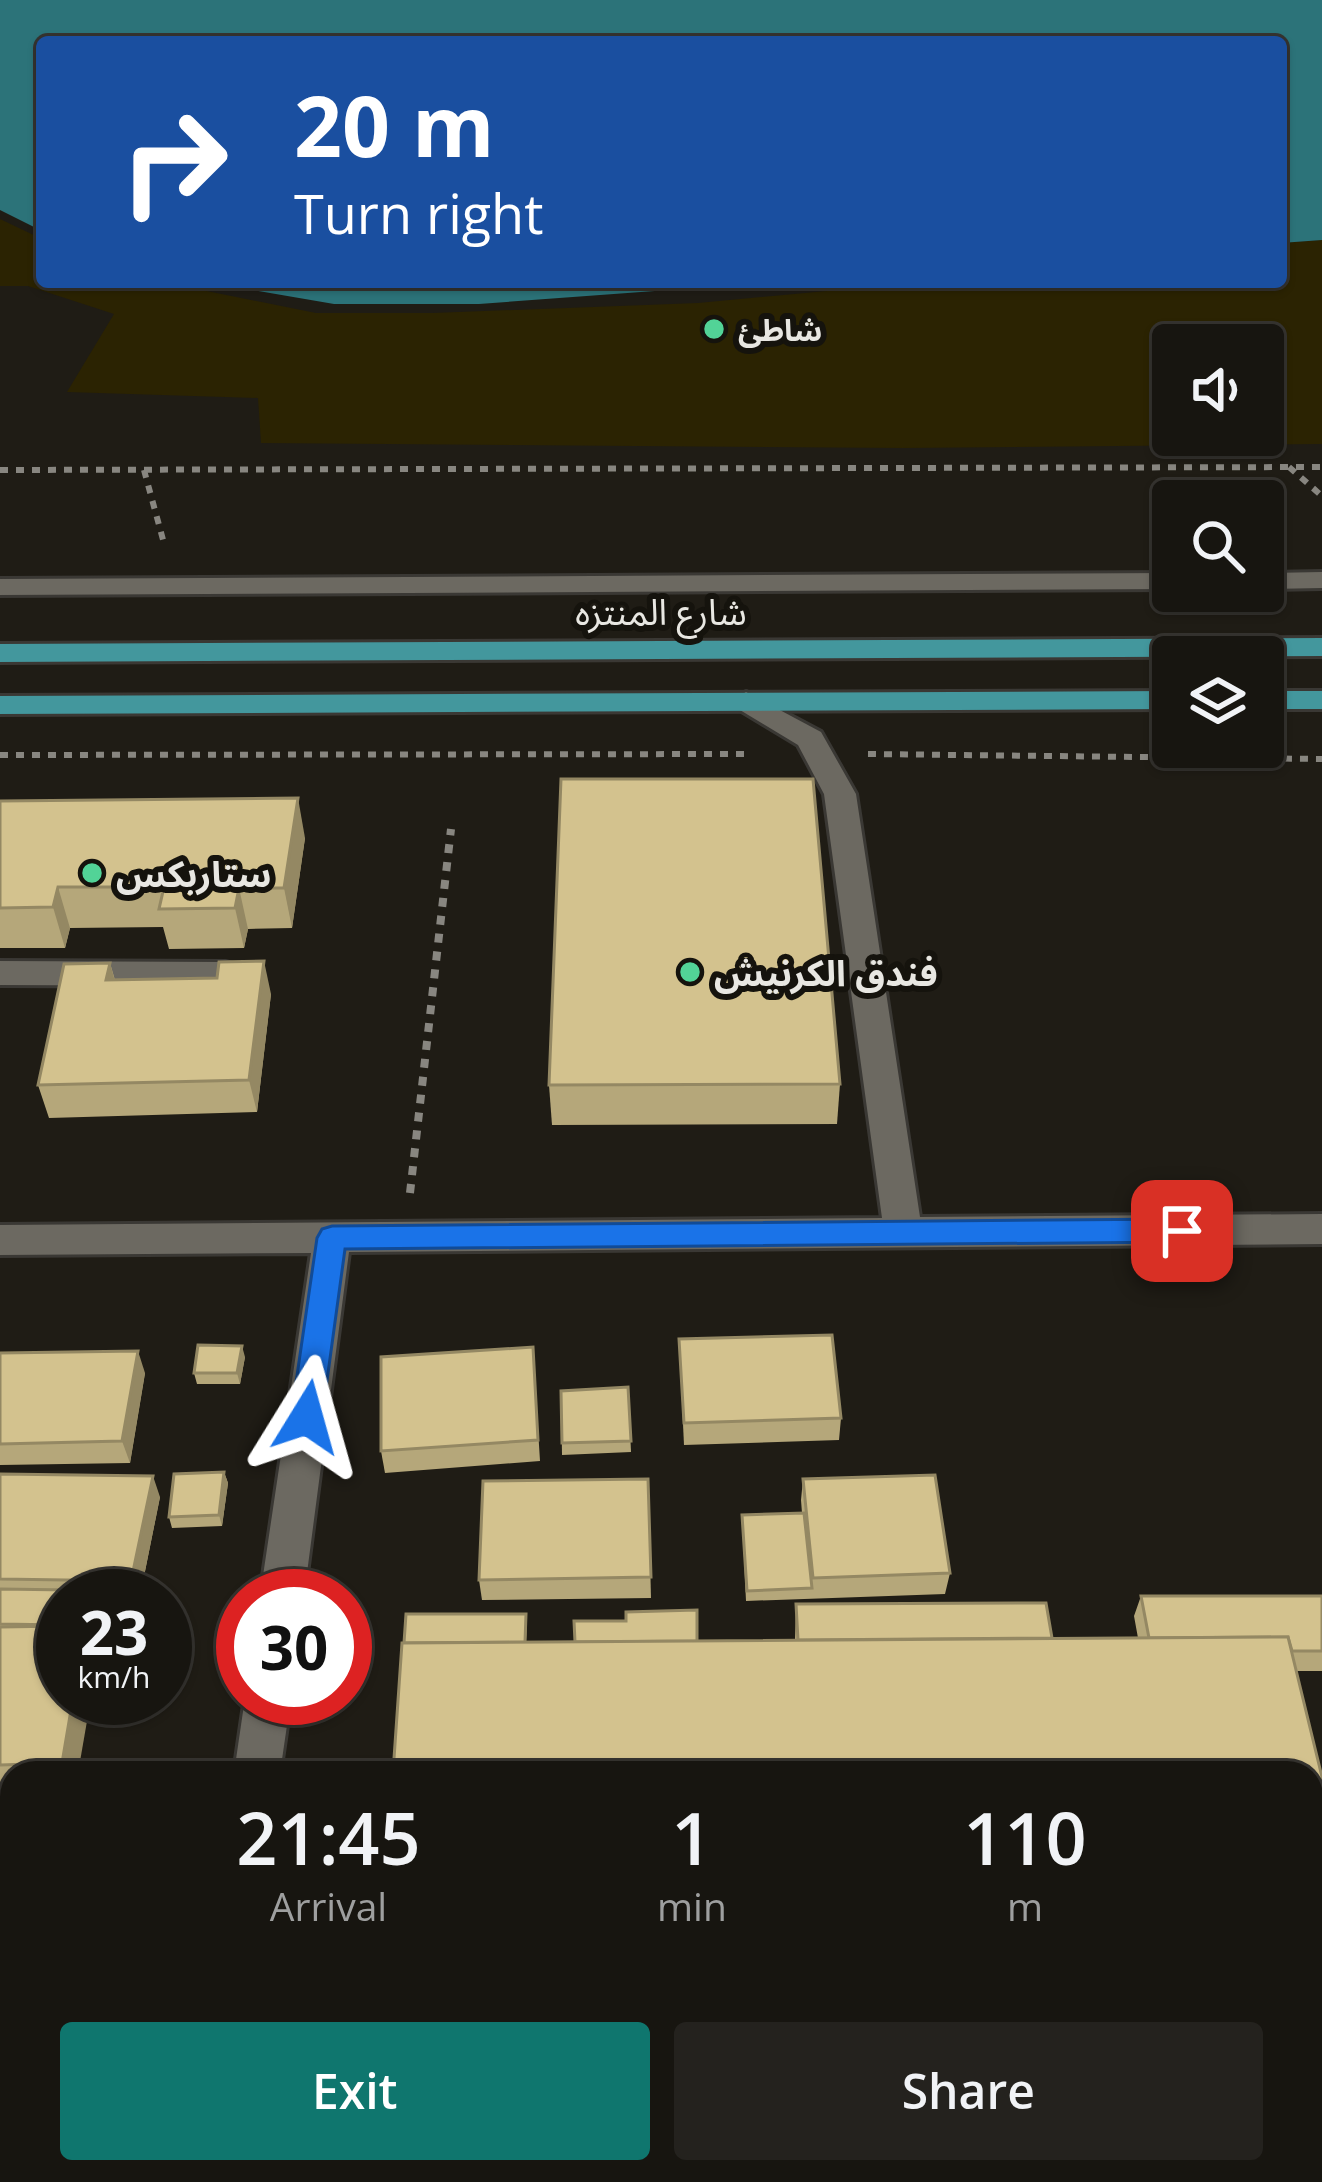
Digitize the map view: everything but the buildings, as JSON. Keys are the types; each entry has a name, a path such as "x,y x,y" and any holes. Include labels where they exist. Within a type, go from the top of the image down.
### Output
{"main road":[{"path":"0,640 50,652"},
{"name":"شارع المنتزه","path":"0,652 1322,647"},
{"path":"0,705 1152,700"},
{"path":"1284,700 1322,700"}],"street":[{"path":"1284,581 1322,580"},
{"path":"0,587 1152,581"},
{"path":"746,701 781,718 821,754 840,794 903,1233"},
{"path":"0,973 224,974"},
{"path":"0,1240 1322,1229"},
{"path":"286,1569 332,1238"},
{"path":"259,1761 264,1725"}],"path":[{"path":"1289,467 1322,496"},
{"path":"0,470 1322,467"},
{"path":"144,470 165,548"},
{"path":"0,755 1152,757"},
{"path":"1284,758 1322,759"},
{"path":"405,1237 451,829"}],"sand":[{"name":"شاطئ","path":"0,219 36,236 36,288 192,288 316,313 698,303 859,288 1287,288 1287,243 1322,240 1322,444 1284,444 1284,324 1152,324 1152,446 261,443 258,398 67,392 114,314 28,286 0,286"}],"water":[{"path":"0,0 1322,0 1322,240 1287,243 1287,36 36,36 36,228 0,210"},
{"path":"241,288 696,288 479,304 334,304"}],"place":[{"name":"شاطئ","path":"714,329"},
{"name":"ستاربكس","path":"92,873"},
{"name":"فندق الكرنيش","path":"690,972"}],"route":[{"path":"307,1417 332,1238 1182,1231"}]}
